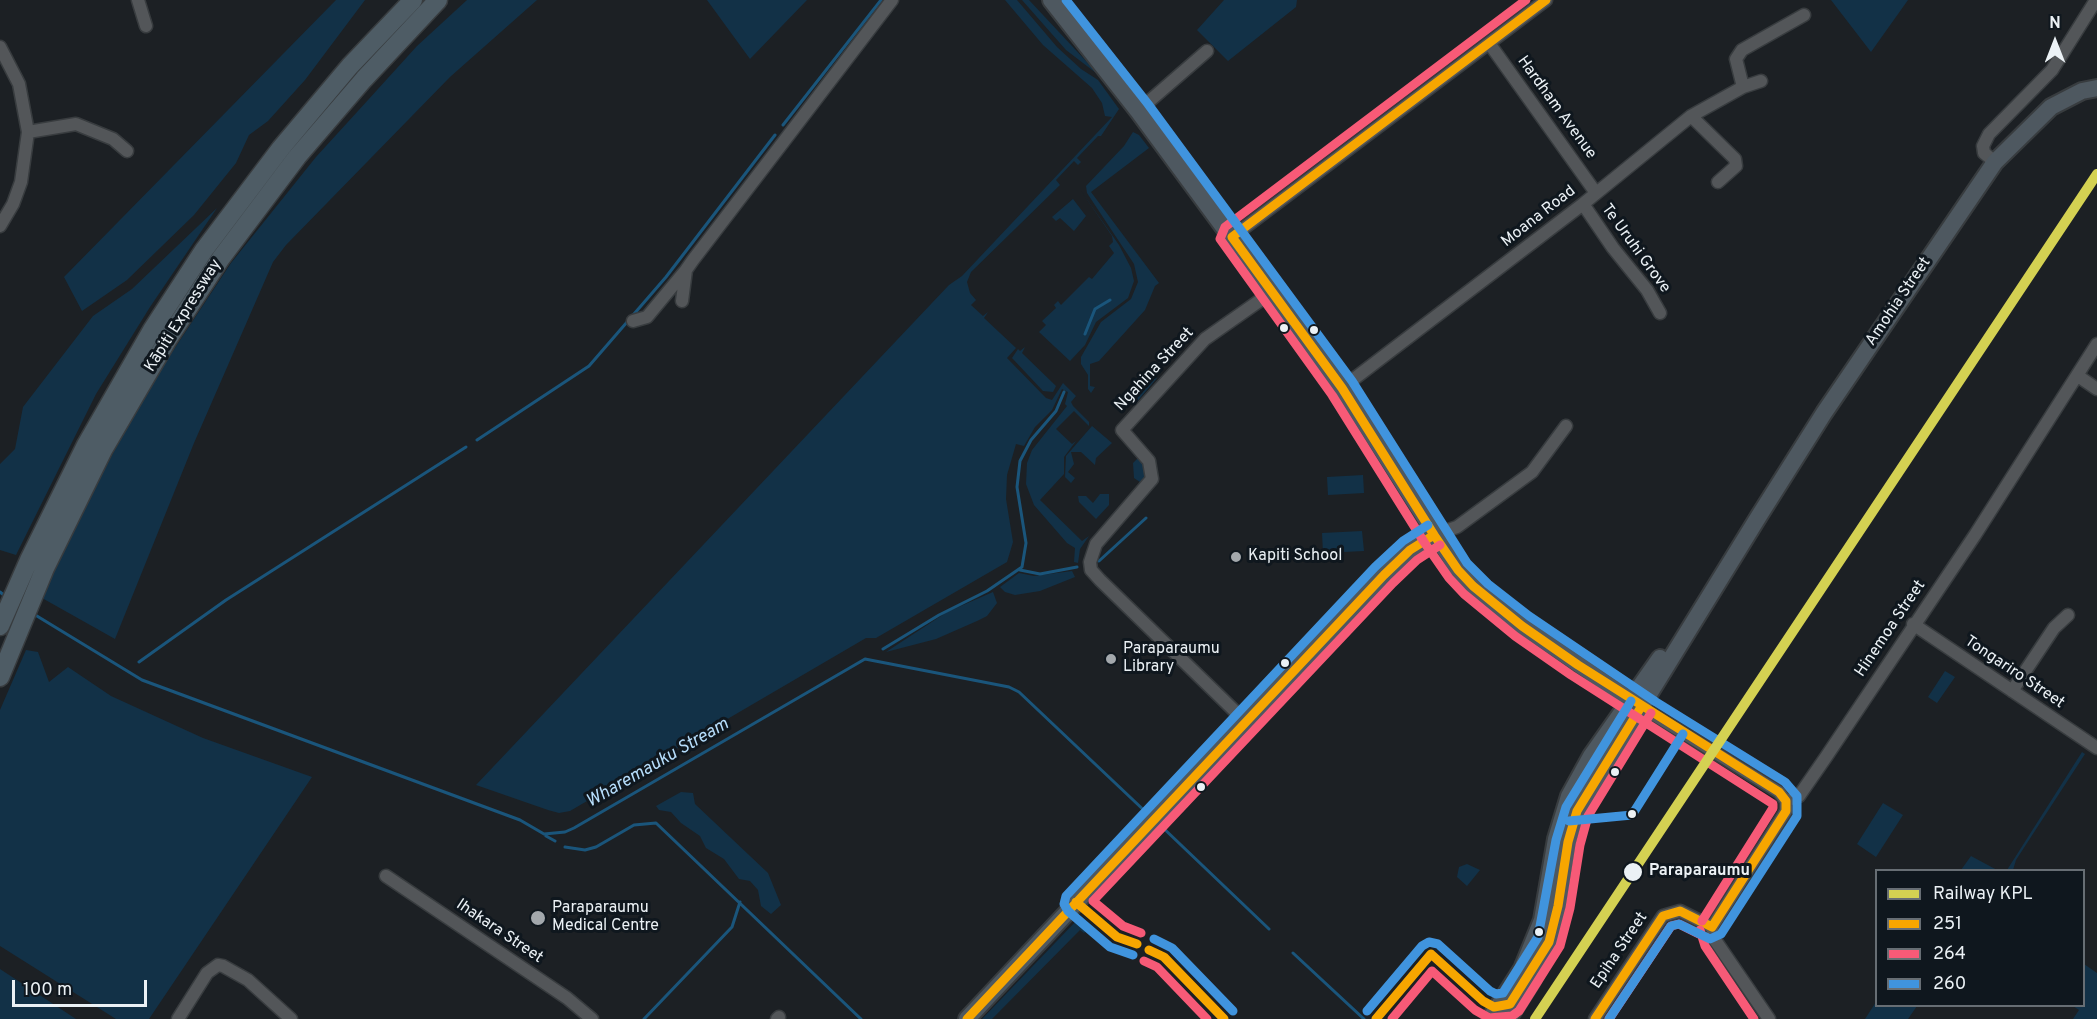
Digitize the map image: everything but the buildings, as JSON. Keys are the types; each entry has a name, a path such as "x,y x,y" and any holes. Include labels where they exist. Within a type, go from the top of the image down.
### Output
{"highway":[{"path":"350,66 398,0"},
{"name":"Kāpiti Expressway","path":"0,677 37,564 86,445 152,330 204,250 281,148 350,66 413,0"},
{"name":"Kāpiti Expressway","path":"0,626 168,339 215,267 297,158 438,0"},
{"path":"386,56 451,0"}],"main road":[{"path":"1051,0 1138,111 1342,388 1458,570 1480,593 1522,626 1635,703"},
{"name":"Amohia Street","path":"1498,1015 1532,981 1547,948 1556,919 1574,818 1635,703 1667,649 1701,613 1824,413 1995,162 2051,107 2082,91 2097,88"},
{"path":"967,1019 1397,562 1410,550 1434,535"},
{"name":"Amohia Street","path":"1498,1015 1522,969 1542,920 1556,838 1569,796 1591,756 1635,703"}],"street":[{"path":"138,0 146,26"},
{"path":"633,321 647,317 686,270 892,0"},
{"path":"1232,237 1545,0"},
{"path":"1995,162 1984,153 1983,146 1989,134 2052,70 2094,4"},
{"path":"1743,87 1736,59 1742,50 1804,15"},
{"name":"Hardham Avenue","path":"1489,43 1596,193"},
{"path":"0,47 19,84 28,132 21,182 13,204 0,226"},
{"path":"1138,111 1207,51"},
{"name":"Moana Road","path":"1342,388 1583,204 1691,116 1743,87 1761,81"},
{"path":"1691,116 1735,159 1736,166 1718,182"},
{"path":"28,132 76,124 113,139 127,151"},
{"name":"Te Uruhi Grove","path":"1583,204 1613,248 1647,290 1660,313"},
{"path":"682,301 686,270"},
{"name":"Ngahina Street","path":"1245,721 1091,570 1090,558 1096,544 1152,479 1149,460 1122,430 1205,339 1272,292"},
{"name":"Hinemoa Street","path":"1712,927 1786,811 1786,801 1799,796 1975,535 2097,344"},
{"path":"2078,376 2097,389"},
{"path":"1434,535 1457,527 1532,472 1566,426"},
{"path":"2012,691 2054,628 2068,615"},
{"name":"Tongariro Street","path":"1913,624 2097,748"},
{"path":"1635,703 1779,792 1786,801"},
{"name":"Ihakara Street","path":"386,876 567,998 592,1019"},
{"name":"Epiha Street","path":"1594,1019 1663,916 1680,911 1712,927"},
{"path":"1712,927 1715,940 1769,1019"},
{"path":"178,1019 212,967 223,966 248,980 291,1019"}],"shaded area":[{"path":"336,0 365,0 305,80 268,121 249,135 236,163 194,215 127,280 82,311 64,277"},
{"path":"467,0 537,0 450,77 286,245 273,262 194,443 115,639 42,598 64,546 120,440 159,372 231,263 316,157 417,46"},
{"path":"707,0 807,0 750,59"},
{"path":"1005,0 1017,0 1057,47 1081,69 1098,80 1119,109 1101,136 1098,136 1077,158 1081,162 1078,165 1074,161 1056,180 1060,185 971,272 967,282 970,293 976,300 971,305 983,316 988,312 984,318 1016,348 1007,358 1046,398 1052,400 1063,383 1076,396 1071,402 1073,406 1089,422 1089,426 1074,411 1056,429 1072,444 1076,441 1064,457 1064,474 1040,500 1082,541 1089,536 1080,549 1078,563 1074,562 1075,548 1067,543 1034,505 1026,484 1027,463 1032,450 1067,406 1065,404 1068,392 1062,389 1052,410 1035,427 1024,446 1016,444 1007,475 1006,499 1013,542 1007,562 876,638 866,638 570,811 559,813 548,810 476,785 949,285 962,276 1112,117 1105,116 1102,103 1092,88 1043,45"},
{"path":"1022,0 1029,0 1100,76 1066,50"},
{"path":"1224,0 1297,0 1296,7 1228,61 1197,30"},
{"path":"1831,0 1908,0 1871,52"},
{"path":"1133,132 1139,135 1149,148 1091,192 1159,283 1155,286 1145,310 1099,361 1090,364 1090,386 1095,387 1091,393 1088,389 1088,375 1081,364 1081,357 1101,322 1131,299 1138,282 1134,264 1087,193 1086,186 1124,146"},
{"path":"1081,191 1119,245 1131,268 1134,281 1128,298 1096,322 1085,345 1070,361 1039,332 1046,325 1042,321 1056,308 1054,305 1058,301 1061,305 1089,277 1092,279 1114,253 1109,246 1113,242 1112,236"},
{"path":"1073,199 1086,216 1074,231 1060,218 1056,221 1052,217"},
{"path":"217,208 150,307 96,394 16,555 0,550 0,464 15,449 23,407 93,316 132,289"},
{"path":"1025,347 1022,353 1056,386 1053,392 1043,391 1012,358 1018,349 1020,351"},
{"path":"1150,372 1157,378 1135,404 1131,401"},
{"path":"1092,426 1112,443 1096,458 1095,465 1081,452 1071,452 1074,464 1068,472 1075,478 1071,483 1065,477 1066,456"},
{"path":"1140,456 1144,461 1147,477 1143,484 1134,478 1133,463"},
{"path":"1363,475 1364,493 1328,495 1327,477"},
{"path":"1100,494 1109,494 1109,505 1096,519 1079,502 1078,496 1086,496 1093,503"},
{"path":"1362,531 1364,551 1323,553 1322,533"},
{"path":"1072,571 1075,577 1040,591 1015,595 1005,592 1000,587 1019,573 1034,576"},
{"path":"993,592 997,603 987,616 936,639 886,652 947,612"},
{"path":"26,650 38,652 49,682 68,667 111,696 203,738 312,777 149,1019 116,1019 0,946 0,710"},
{"path":"1945,671 1955,677 1937,703 1928,697"},
{"path":"2082,752 2085,754 2016,860 2013,869 2008,869"},
{"path":"681,792 693,793 695,804 768,873 781,905 771,914 761,906 758,890 750,881 739,879 724,859 706,848 700,836 681,823 671,812 659,810 656,806"},
{"path":"1883,803 1903,815 1876,857 1857,844"},
{"path":"1971,856 1995,869 1962,869"},
{"path":"1467,864 1480,870 1467,886 1457,877 1459,867"},
{"path":"1078,919 1086,921 1105,941 1089,929 1084,933 1080,930 992,1019 982,1019"},
{"path":"2085,965 2097,973 2097,1019 2073,1019 2079,1010 2074,1007 2085,1007"},
{"path":"0,969 76,1019 0,1019"},
{"path":"1875,1004 1875,1007 1916,1007 1908,1019 1865,1019"}],"waterway":[{"path":"783,125 881,0"},
{"path":"477,440 589,366 666,277 775,135"},
{"path":"1085,334 1095,309 1110,300"},
{"path":"883,649 939,615 987,591 1022,567 1026,543 1017,487 1020,461 1031,440 1056,411 1064,392"},
{"path":"139,662 226,600 466,447"},
{"path":"1099,561 1146,518"},
{"path":"1020,570 1040,574 1077,567"},
{"name":"Wharemauku Stream","path":"0,592 6,597"},
{"name":"Wharemauku Stream","path":"32,613 142,680 520,820 544,834 565,832 574,828 865,659 1009,687 1019,692 1150,816"},
{"path":"565,847 585,850 596,847 634,825 656,823 861,1019"},
{"name":"Wharemauku Stream","path":"1159,824 1269,929"},
{"path":"546,836 555,841"},
{"path":"644,1019 732,927 740,902"},
{"name":"Wharemauku Stream","path":"1293,953 1364,1019"}],"rail line":[{"name":"KPL","path":"1535,1019 2097,174"}],"transit line":[{"name":"260","path":"1066,0 1148,104 1352,381 1467,563 1488,584 1529,616 1656,702 1785,782 1797,796 1797,816 1721,934 1710,939 1679,924 1671,926 1609,1019"},
{"name":"264","path":"1526,0 1225,227 1220,239 1332,395 1424,542 1449,578 1464,594 1515,636 1571,675 1773,804 1773,808 1702,921"},
{"name":"251","path":"1546,0 1232,237 1342,388 1434,535 1458,570 1473,586 1522,626 1578,665 1779,792 1786,801 1786,811 1712,927 1680,911 1663,916 1595,1019"},
{"name":"260","path":"1133,955 1110,947 1068,911 1064,904 1066,896 1375,567 1403,541 1428,525"},
{"name":"251","path":"967,1019 1384,575 1410,550 1434,535"},
{"name":"264","path":"1141,933 1123,926 1093,901 1393,583 1417,560 1440,545"},
{"name":"260","path":"1367,1011 1422,946 1429,942 1438,944 1490,991 1496,994 1503,993 1538,937 1556,840 1566,807 1631,701"},
{"name":"251","path":"1376,1019 1431,954 1483,1001 1494,1007 1510,1004 1549,942 1558,906 1568,842 1577,811 1641,707"},
{"name":"264","path":"1392,1019 1432,971 1475,1010 1489,1018 1512,1016 1519,1011 1560,946 1588,816 1651,713"},
{"name":"260","path":"1569,821 1632,815 1683,734"},
{"name":"251","path":"1076,902 1117,937 1137,944"},
{"name":"264","path":"1609,1019 1671,926 1679,924 1707,938"},
{"name":"264","path":"1700,930 1705,946 1754,1019"},
{"name":"260","path":"1154,939 1172,948 1233,1011"},
{"name":"251","path":"1149,950 1164,957 1224,1019"},
{"name":"264","path":"1144,961 1157,967 1207,1019"}],"place":[{"name":"Kapiti School","path":"1236,557"},
{"name":"Paraparaumu Library","path":"1111,659"},
{"name":"Paraparaumu","path":"1633,872"},
{"name":"Paraparaumu Medical Centre","path":"538,918"}]}
